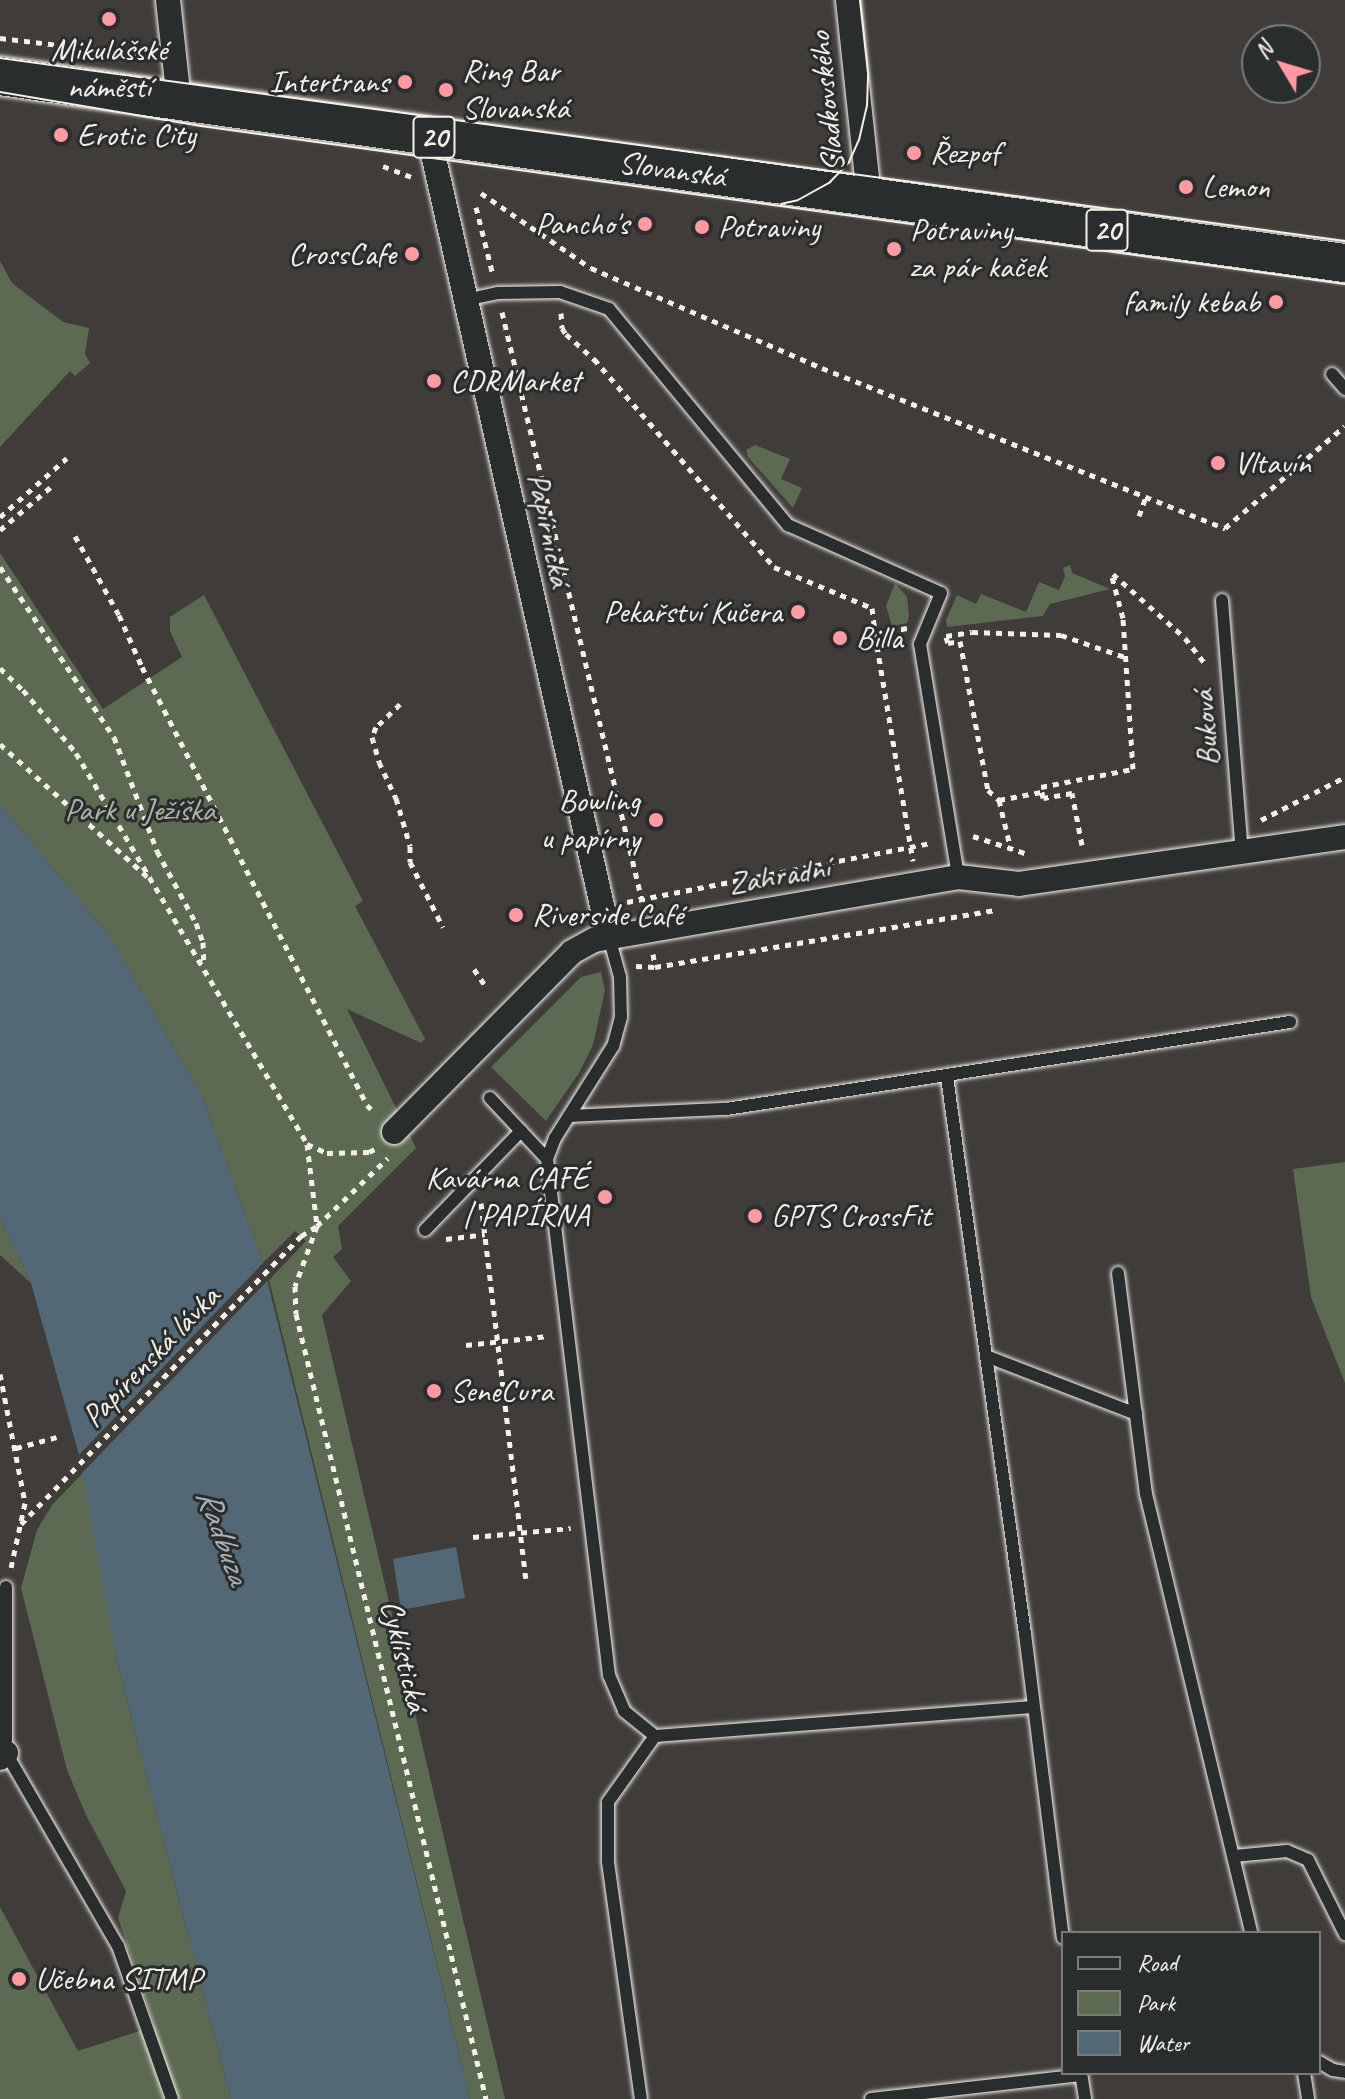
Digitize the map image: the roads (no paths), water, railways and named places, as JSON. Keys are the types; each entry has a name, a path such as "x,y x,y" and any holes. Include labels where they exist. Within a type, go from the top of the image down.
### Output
{"main road":[{"name":"Slovanská","path":"0,76 1345,263"}],"street":[{"path":"168,0 179,102"},
{"name":"Sladkovského","path":"848,0 869,197"},
{"name":"Papírnická","path":"429,136 609,937"},
{"name":"Zahradní","path":"393,1143 572,952 583,944 958,877 1019,884 1241,842 1345,837"}],"lane":[{"path":"465,300 498,293 560,292 609,309 788,525 941,593 920,644 958,877"},
{"path":"1332,374 1345,389"},
{"name":"Buková","path":"1222,600 1241,842"},
{"path":"609,937 620,977 621,1017 613,1046 601,1071 569,1116 547,1159 609,1675 624,1711 655,1736 1033,1707"},
{"path":"569,1116 726,1109 1290,1022"},
{"path":"947,1077 1062,1931"},
{"path":"490,1098 547,1159"},
{"path":"425,1230 521,1131"},
{"path":"1118,1273 1146,1494 1251,1931"},
{"path":"986,1356 1136,1414"},
{"path":"6,1587 3,1756 118,1946 172,2099"},
{"path":"641,2099 608,1862 608,1802 655,1736"},
{"path":"1234,1856 1287,1851 1299,1853 1308,1860 1345,1934"},
{"path":"1321,2063 1345,2072"},
{"path":"871,2099 1073,2075"},
{"path":"1081,2075 1085,2099"},
{"path":"1304,2075 1308,2099"}],"water":[{"name":"Radbuza","path":"0,804 110,937 202,1096 263,1263 470,2099 231,2099 119,1670 79,1455 31,1283 0,1217"},
{"path":"456,1547 465,1598 401,1610 393,1559"}],"tram line":[{"path":"781,204 798,200 830,182 849,162 859,140 867,106 868,73 860,0"},
{"path":"0,58 1345,241"},
{"path":"0,92 201,126 1345,284"}],"place":[{"name":"Mikulášské náměstí","path":"109,19"},
{"name":"Intertrans","path":"405,82"},
{"name":"Ring Bar Slovanská","path":"446,90"},
{"name":"Erotic City","path":"61,135"},
{"name":"Řezpof","path":"914,153"},
{"name":"Lemon","path":"1186,187"},
{"name":"Pancho's","path":"645,224"},
{"name":"Potraviny","path":"702,227"},
{"name":"Potraviny za pár kaček","path":"894,249"},
{"name":"CrossCafe","path":"412,254"},
{"name":"family kebab","path":"1276,302"},
{"name":"CDRMarket","path":"434,381"},
{"name":"Vltavín","path":"1218,463"},
{"name":"Pekařství Kučera","path":"798,612"},
{"name":"Billa","path":"840,638"},
{"name":"Bowling u papírny","path":"656,820"},
{"name":"Riverside Café","path":"516,915"},
{"name":"Kavárna CAFÉ | PAPÍRNA","path":"605,1197"},
{"name":"GPTS CrossFit","path":"755,1216"},
{"name":"SeneCura","path":"434,1391"},
{"name":"Učebna SITMP","path":"19,1979"}],"park label":[{"name":"Park u Ježíška","path":"140,810"}]}
